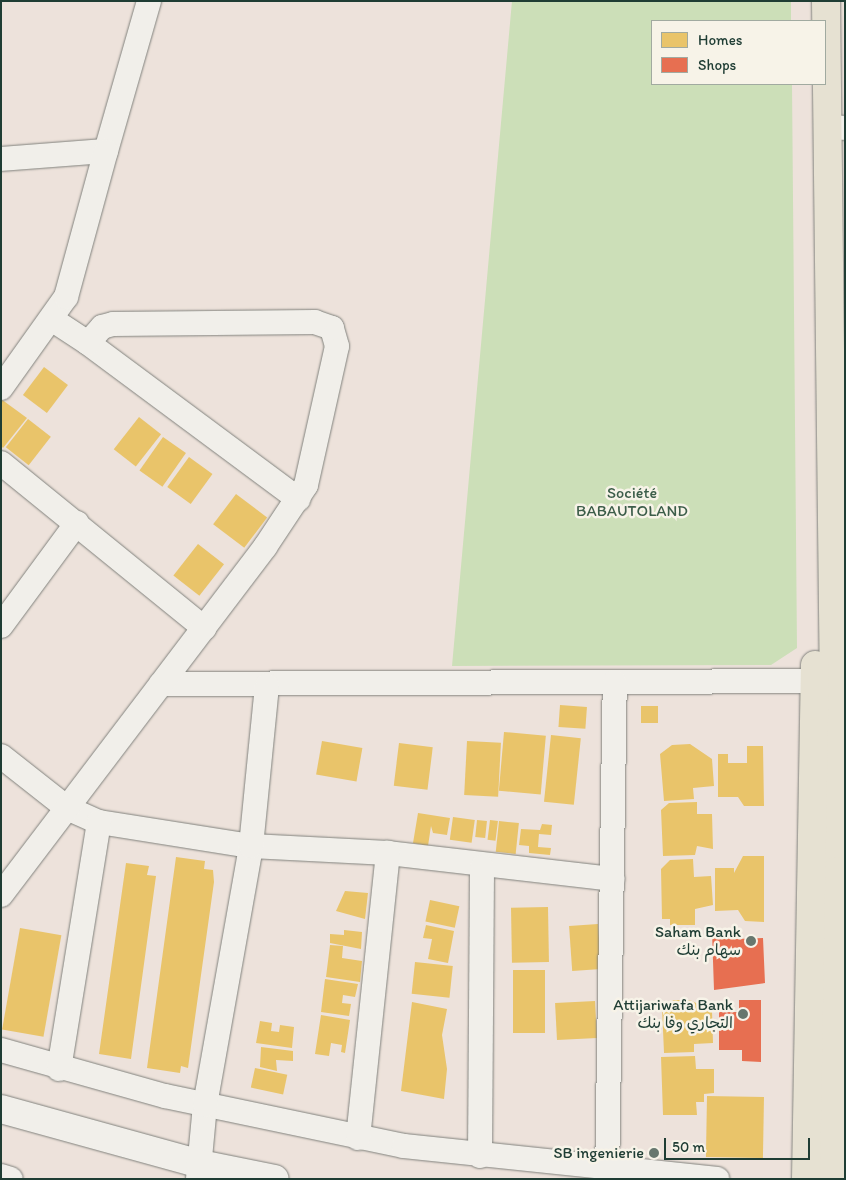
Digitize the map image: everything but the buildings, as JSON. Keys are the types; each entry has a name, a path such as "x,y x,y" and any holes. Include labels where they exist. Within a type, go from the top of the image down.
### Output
{"main road":[{"path":"809,1 809,20"},
{"path":"826,1 836,127 831,1179"},
{"path":"806,1179 832,681 810,85"}],"street":[{"path":"1,388 53,320 66,297 149,1"},
{"path":"1,159 106,151"},
{"path":"53,320 88,343 298,499"},
{"path":"1,895 204,628 298,499 310,475 337,346 332,328 315,322 113,324 102,327 88,343"},
{"path":"1,463 204,628"},
{"path":"1,626 77,523"},
{"path":"161,684 267,686 832,681"},
{"path":"607,1173 616,682"},
{"path":"199,1171 205,1105 251,846 267,686"},
{"path":"1,756 67,808 99,822 251,846 388,853 482,867 612,879"},
{"path":"59,1069 99,822"},
{"path":"358,1138 388,853"},
{"path":"480,1156 482,867"},
{"path":"1,1050 59,1069 205,1105 358,1138 607,1173 717,1179"},
{"path":"1,1109 199,1171 275,1179"},
{"path":"1,1176 11,1179"}],"green space":[{"name":"Société BABAUTOLAND","path":"512,1 791,1 791,20 651,20 651,85 792,85 797,648 771,665 452,666"}],"place":[{"name":"Saham Bank سهام بنك","path":"751,941"},
{"name":"Attijariwafa Bank التجاري وفا بنك","path":"743,1014"},
{"name":"SB ingenierie","path":"654,1153"}]}
